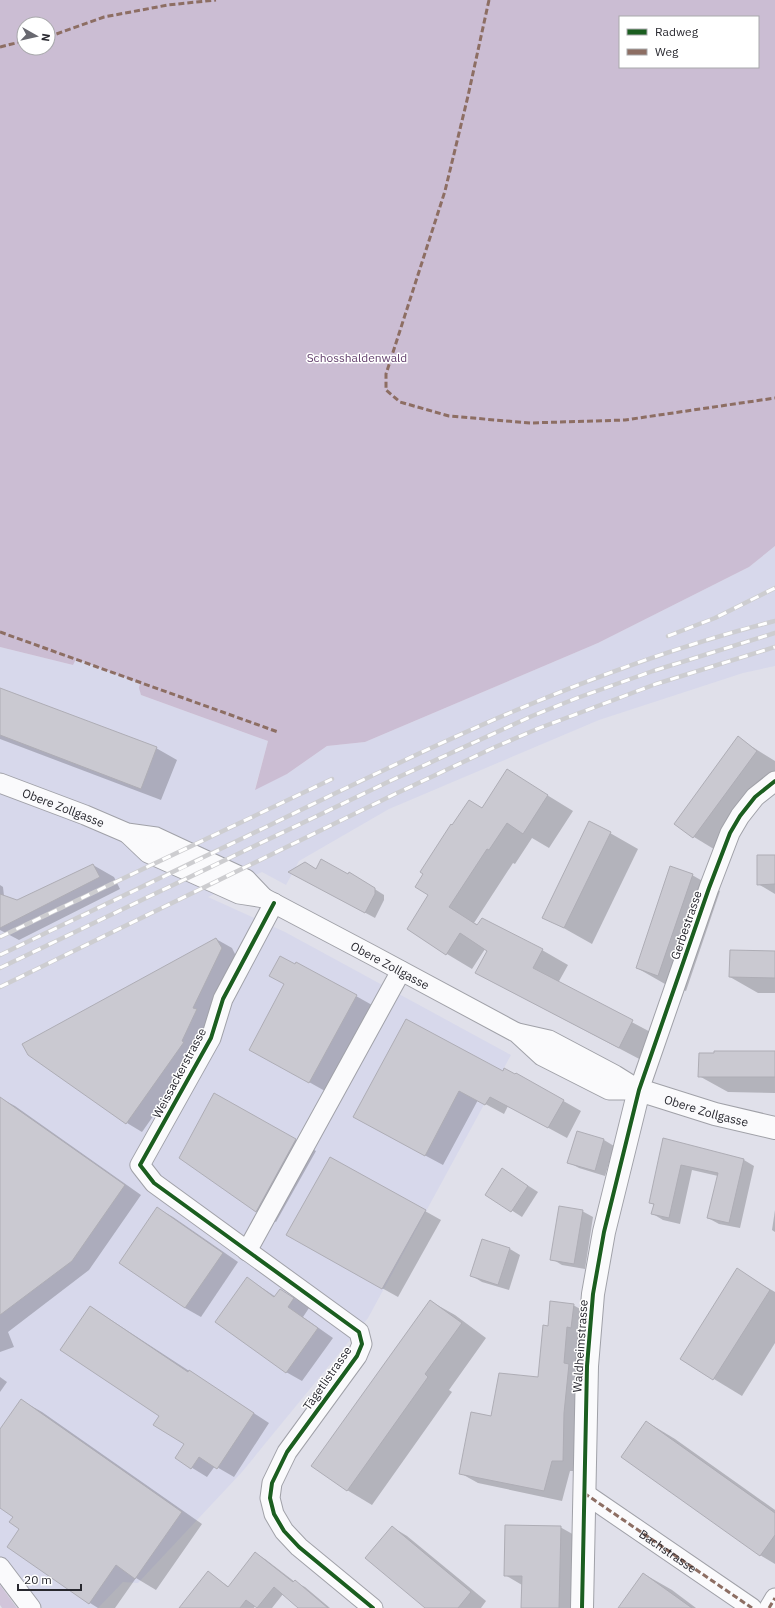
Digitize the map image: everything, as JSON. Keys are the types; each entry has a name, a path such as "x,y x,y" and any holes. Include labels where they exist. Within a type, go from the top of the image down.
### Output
{"street":[{"name":"Gerbestrasse","path":"639,1090 709,888 730,833 754,797 775,780"},
{"name":"Obere Zollgasse","path":"0,782 127,833 148,853 239,894 269,901 517,1033 542,1056 609,1090 639,1090 715,1114 775,1128"},
{"name":"Weissackerstrasse","path":"140,1165 211,1038 223,999 269,901"},
{"path":"247,1251 401,971"},
{"name":"Waldheimstrasse","path":"582,1608 587,1366 593,1294 604,1232 639,1090"},
{"name":"Tägetlistrasse","path":"140,1165 154,1183 360,1332 362,1344 356,1356 287,1452 272,1483 270,1498 274,1514 281,1525 299,1546 374,1608"},
{"name":"Bachstrasse","path":"584,1493 752,1608"},
{"path":"0,1567 31,1608"},
{"path":"769,1608 775,1598"}],"shaded area":[{"path":"775,546 775,666 743,673 599,720 389,809 299,861 286,885 262,872 208,897 285,932 511,1055 368,1318 242,1472 138,1583 123,1582 98,1608 37,1608 0,1559 0,647 73,665 76,659 140,683 141,695 268,741 255,789 287,774 327,746 365,742 598,643 749,567"},
{"path":"0,1585 17,1608 2,1608 0,1605"}],"green space":[{"name":"Schosshaldenwald","path":"0,0 775,0 775,546 749,567 598,643 365,742 327,746 287,774 255,790 268,741 141,695 139,688 140,683 76,659 73,665 0,647"}],"building":[{"path":"0,688 157,747 141,789 0,735"},
{"path":"738,736 757,751 693,838 674,824"},
{"path":"507,769 548,795 523,834 507,823 489,850 487,849 449,907 477,925 482,918 543,949 533,968 633,1020 619,1048 475,973 487,951 460,933 446,955 407,929 428,895 415,887 423,874 420,872 451,824 452,825 469,800 482,808"},
{"path":"589,821 611,832 564,928 542,918"},
{"path":"757,855 775,855 775,884 757,885"},
{"path":"321,859 348,874 349,872 375,888 375,894 365,913 288,872 305,862 316,869"},
{"path":"93,864 100,877 0,928 0,894 17,900"},
{"path":"670,866 693,874 658,976 636,968"},
{"path":"216,938 222,948 193,1008 197,1009 182,1041 184,1042 126,1124 28,1055 22,1044"},
{"path":"730,950 775,951 775,978 729,977"},
{"path":"280,956 295,964 296,962 357,995 309,1083 249,1050 284,984 269,976"},
{"path":"406,1019 503,1071 504,1068 515,1074 516,1073 564,1100 548,1128 490,1097 485,1105 459,1091 425,1156 353,1117"},
{"path":"714,1051 775,1051 775,1077 698,1077 699,1053 714,1053"},
{"path":"214,1093 296,1139 256,1212 179,1158"},
{"path":"0,1097 125,1185 72,1261 0,1315"},
{"path":"577,1131 604,1139 595,1171 567,1163"},
{"path":"663,1138 744,1159 729,1223 707,1218 718,1173 681,1165 669,1218 651,1214 654,1204 649,1203"},
{"path":"330,1157 426,1210 382,1289 286,1235"},
{"path":"502,1168 528,1186 511,1212 485,1195"},
{"path":"559,1206 583,1210 574,1264 550,1260"},
{"path":"157,1207 223,1253 185,1308 119,1263"},
{"path":"482,1239 510,1248 498,1285 470,1276"},
{"path":"737,1268 770,1290 713,1380 680,1359"},
{"path":"247,1277 274,1297 280,1289 294,1298 288,1307 318,1328 286,1373 215,1322"},
{"path":"430,1300 462,1323 425,1374 428,1377 347,1491 311,1466"},
{"path":"550,1301 574,1304 571,1328 567,1327 564,1363 569,1364 564,1413 563,1461 552,1461 544,1491 459,1474 471,1412 491,1416 499,1373 538,1377 543,1325 548,1326"},
{"path":"90,1306 188,1372 189,1370 254,1413 217,1469 199,1457 191,1469 175,1458 184,1444 153,1425 159,1416 60,1350"},
{"path":"21,1399 182,1512 135,1579 116,1565 89,1604 7,1547 19,1529 9,1522 13,1517 0,1508 0,1429"},
{"path":"646,1421 775,1513 775,1535 760,1556 621,1457"},
{"path":"505,1525 561,1526 559,1608 521,1608 522,1576 504,1576"},
{"path":"392,1526 471,1592 458,1608 425,1608 365,1558"},
{"path":"255,1552 293,1582 295,1580 328,1608 298,1608 274,1587 257,1608 246,1600 240,1608 179,1608 208,1571 228,1587"},
{"path":"643,1573 692,1608 618,1608"}],"railway":[{"path":"668,636 715,618 775,588"},
{"path":"0,955 388,768 514,711 643,661 708,639 775,621"},
{"path":"0,968 390,781 532,716 653,671 775,633"},
{"path":"0,987 395,794 493,748 537,729 656,684 775,647"},
{"path":"0,937 332,779"}],"marked path":[{"path":"56,34 104,17 168,5 216,0"},
{"path":"489,0 445,191 386,374 386,390 400,402 449,416 530,423 625,420 775,398"},
{"path":"0,47 16,43"},
{"path":"0,632 278,732"},
{"path":"584,1493 752,1608"},
{"path":"769,1608 775,1598"}],"cycle path":[{"path":"582,1608 587,1366 593,1294 604,1232 639,1090 709,888 730,833 740,816 755,797 775,781"},
{"path":"274,903 223,999 211,1038 140,1165 154,1183 359,1332 362,1344 357,1356 287,1452 272,1483 270,1498 274,1514 284,1531 299,1547 373,1608"}]}
